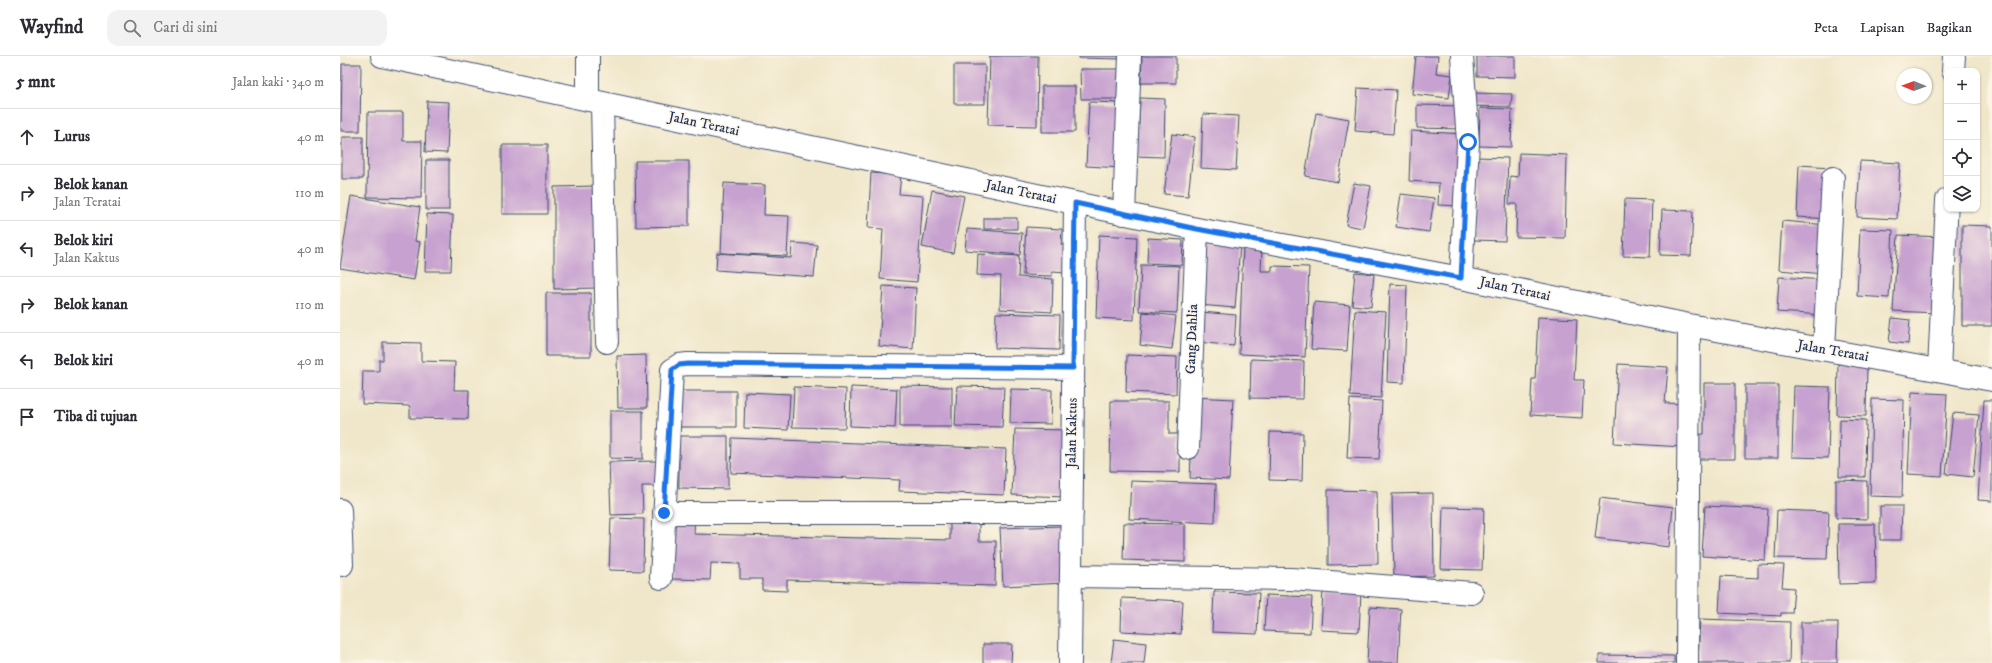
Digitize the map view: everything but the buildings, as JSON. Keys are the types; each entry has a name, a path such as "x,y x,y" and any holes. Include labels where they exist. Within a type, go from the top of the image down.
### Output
{"street":[{"name":"Jalan Teratai","path":"382,56 1197,229 1461,278 1689,325 1992,380"},
{"path":"588,56 595,101 607,342"},
{"path":"1124,214 1130,56"},
{"path":"1461,278 1468,142 1462,56"},
{"path":"1953,68 1954,56"},
{"path":"1824,349 1833,178"},
{"name":"Jalan Kaktus","path":"1070,663 1075,203"},
{"path":"1939,370 1946,212"},
{"name":"Gang Dahlia","path":"1188,448 1197,229"},
{"path":"1687,663 1689,325"},
{"path":"661,578 672,370 679,365 1073,368"},
{"path":"340,510 342,565"},
{"path":"664,513 1072,513"},
{"path":"1071,576 1291,579 1472,593"}],"route":[{"path":"664,513 669,400 672,370 679,365 1073,368 1075,203 1197,229 1461,278 1468,142"}]}
